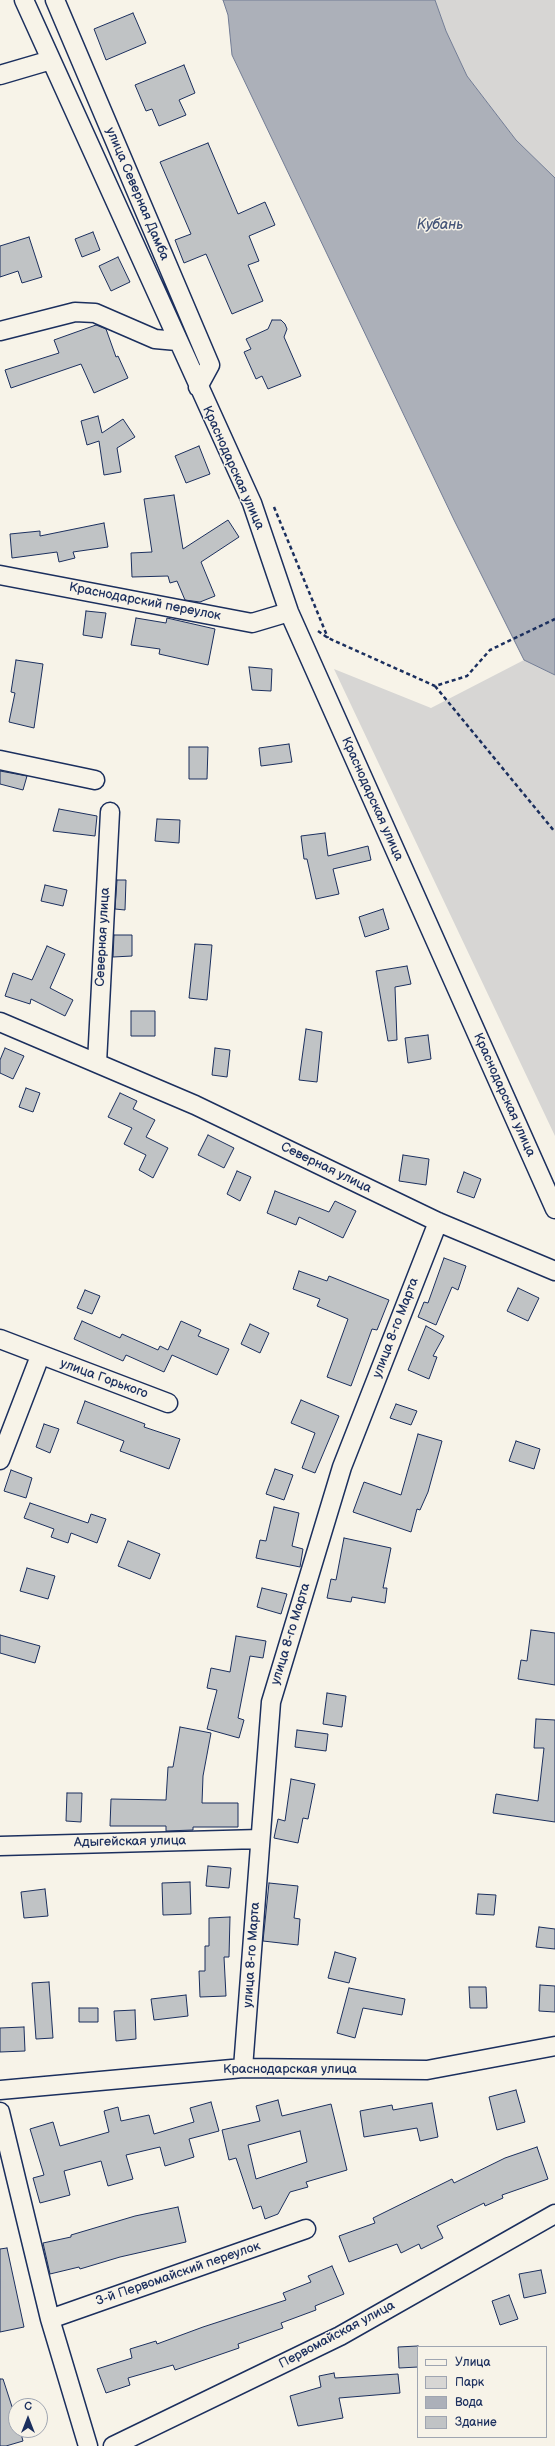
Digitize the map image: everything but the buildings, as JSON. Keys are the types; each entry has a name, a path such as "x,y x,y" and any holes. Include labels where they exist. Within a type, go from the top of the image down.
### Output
{"street":[{"name":"Краснодарская улица","path":"24,0 177,341 252,503 296,629 555,1209"},
{"name":"улица Северная Дамба","path":"55,0 210,365 198,387"},
{"path":"0,75 51,60"},
{"path":"0,331 75,312 95,313 155,339 177,341"},
{"name":"Краснодарский переулок","path":"0,575 252,623 289,612"},
{"path":"0,760 95,780"},
{"name":"Северная улица","path":"97,1063 110,812"},
{"name":"Северная улица","path":"0,1022 195,1105 438,1222 555,1271"},
{"name":"улица 8-го Марта","path":"243,2068 271,1702 342,1467 438,1222"},
{"name":"улица Горького","path":"0,1338 40,1356 168,1403"},
{"path":"0,1460 40,1356"},
{"name":"Адыгейская улица","path":"0,1846 260,1839"},
{"name":"Краснодарская улица","path":"0,2090 243,2068 427,2070 555,2046"},
{"path":"0,2112 50,2319 88,2446"},
{"name":"Первомайская улица","path":"113,2446 340,2336 555,2214"},
{"name":"3-й Первомайский переулок","path":"50,2319 306,2229"}],"path":[{"path":"435,686 467,676 490,650 555,619"},
{"path":"296,629 308,625 328,638 435,686 555,832"}],"green space":[{"path":"435,0 555,0 555,178 516,140 467,76 446,31"},
{"path":"524,660 555,675 555,1136 334,669 431,708"}],"water":[{"name":"Кубань","path":"223,0 435,0 446,31 467,76 516,140 555,178 555,675 524,660 454,520 232,55 228,15"}]}
